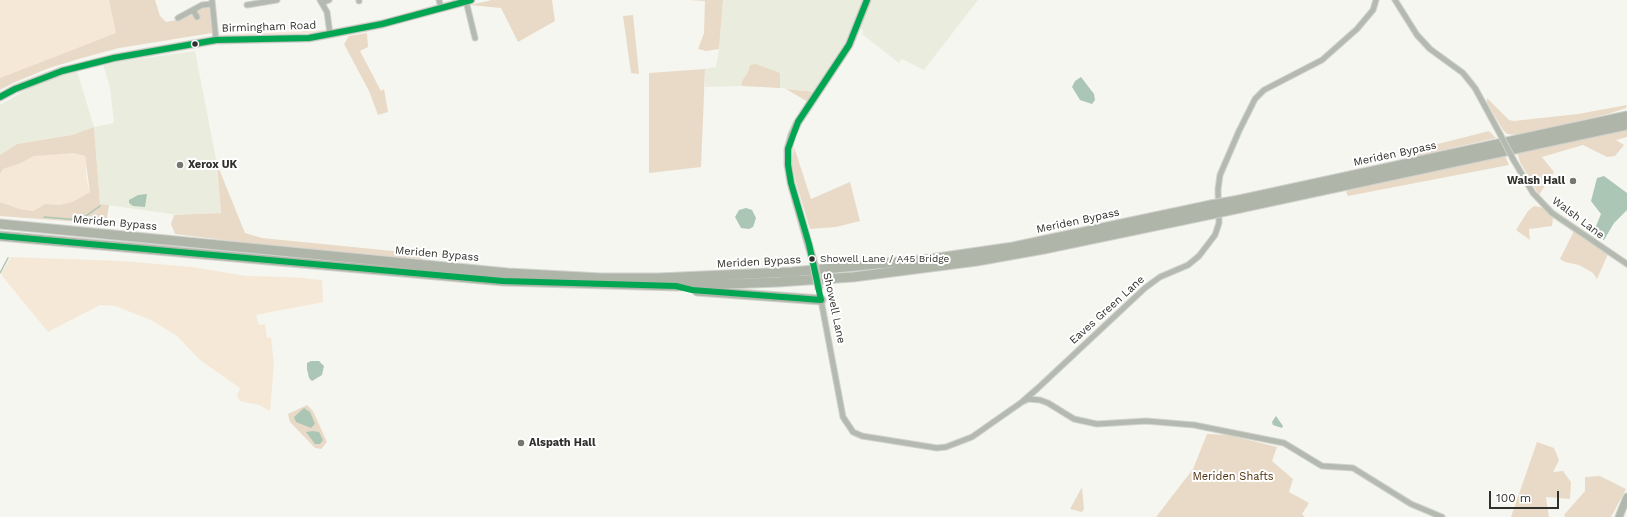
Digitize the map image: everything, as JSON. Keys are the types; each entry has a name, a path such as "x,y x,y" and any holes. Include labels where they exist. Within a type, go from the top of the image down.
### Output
{"highway":[{"name":"Meriden Bypass","path":"1240,204 1627,116"},
{"name":"Meriden Bypass","path":"0,224 508,273 601,278 658,278 792,272 930,259 1013,247 1240,204 1627,125"},
{"name":"Meriden Bypass","path":"0,236 503,281 676,286 778,282 845,277 969,262 1044,249 1211,209"},
{"path":"676,286 692,290 821,300"}],"main road":[{"name":"Showell Lane","path":"821,300 814,264 791,183 788,165 788,149 798,122 849,45 867,0"},
{"name":"Birmingham Road","path":"0,97 15,89 62,71 114,58 216,40 309,38 382,24 468,1"},
{"path":"1619,517 1627,497"}],"street":[{"path":"247,5 277,0"},
{"path":"329,0 321,2 327,12 330,34"},
{"path":"439,0 441,8"},
{"name":"Eaves Green Lane","path":"1022,402 1145,288 1160,277 1188,265 1199,256 1215,235 1219,223 1218,189 1220,175 1255,99 1264,90 1322,60 1357,29 1373,10 1376,0"},
{"name":"Walsh Lane","path":"1395,0 1407,21 1426,44 1463,73 1475,88 1533,193 1552,213 1627,264"},
{"path":"468,1 475,38"},
{"path":"178,18 202,4 212,2 216,40"},
{"path":"193,10 197,18"},
{"name":"Showell Lane","path":"821,300 844,417 849,428 854,433 926,446 946,447 972,437 1022,402"},
{"path":"1038,388 1040,400"},
{"path":"1022,402 1028,399 1040,400 1048,403 1074,419 1096,424 1146,422 1194,425 1284,443 1322,466 1353,468 1405,501 1442,517"}],"shaded area":[{"path":"0,0 109,0 117,33 0,78"},
{"path":"723,0 863,0 858,16 843,47 816,92 780,88 780,73 750,65 748,72 742,81 742,86 705,87 705,69 716,67"},
{"path":"870,0 978,0 924,70 902,59 899,63 862,34 863,31 860,28"},
{"path":"324,30 322,32 298,34 222,35"},
{"path":"195,51 217,164 221,213 178,215 100,204 94,127 114,123 110,88 103,64"},
{"path":"77,71 94,127 72,135 17,144 0,155 0,105 38,83"},
{"path":"1081,77 1094,94 1095,100 1092,104 1080,100 1072,87 1075,81"},
{"path":"57,153 73,153 85,156 87,181 90,192 72,202 60,205 45,204 33,211 20,209 0,202 0,174 3,169 21,163 34,156"},
{"path":"1604,176 1627,193 1627,210 1614,223 1604,240 1596,235 1594,231 1601,214 1591,201 1597,178"},
{"path":"147,194 145,207 133,206 129,203 129,200 138,195"},
{"path":"746,208 752,210 756,218 753,227 749,229 741,228 735,217 739,210"},
{"path":"11,257 122,261 192,267 246,276 291,277 322,280 323,302 256,315 259,325 265,324 267,338 271,337 274,365 270,411 259,405 240,401 237,396 240,388 200,360 177,336 151,320 115,306 100,305 48,332 1,273"},
{"path":"311,361 319,361 324,366 322,375 312,381 309,378 307,369 307,363"},
{"path":"304,408 310,412 315,424 311,428 296,422 294,417"},
{"path":"1276,416 1283,426 1282,428 1273,425 1272,422"},
{"path":"306,432 319,432 323,440 320,444 315,444"}],"green space":[{"path":"109,0 155,0 160,16 166,22 182,19 199,9 209,7 212,33 119,48 49,68 0,90 0,78 116,33"},
{"path":"492,0 552,0 555,21 518,42 501,8 470,5"},
{"path":"689,0 723,0 719,49 706,51 698,49 704,33 705,1"},
{"path":"633,15 639,74 631,73 623,16"},
{"path":"367,33 368,47 360,51 381,91 384,89 388,112 378,115 369,91 344,44 349,36"},
{"path":"756,64 780,73 780,88 742,86 742,81 748,72 750,65"},
{"path":"705,69 701,167 649,173 649,73"},
{"path":"786,89 816,92 808,102"},
{"path":"1487,98 1509,120 1514,121 1578,114 1627,105 1626,108 1608,114 1519,135 1507,134 1503,130 1487,103"},
{"path":"94,127 100,204 109,205 106,224 0,216 0,202 20,209 33,211 45,204 60,205 72,202 90,192 85,156 73,153 34,156 21,163 3,169 0,174 0,155 17,144 72,135"},
{"path":"1627,129 1627,137 1616,140 1624,145 1615,156 1607,157 1583,145 1542,157 1554,172 1539,195 1520,162 1517,152"},
{"path":"1489,131 1496,138 1417,156 1412,156 1410,151"},
{"path":"794,147 811,199 850,182 860,221 836,227 810,229 792,163"},
{"path":"1505,156 1509,165 1348,196 1346,192 1350,188"},
{"path":"217,164 245,233 262,238 423,254 422,259 312,251 175,234 171,224 174,215 221,213"},
{"path":"1534,206 1544,208 1553,218 1552,226 1529,229 1530,240 1516,230 1528,211"},
{"path":"1574,231 1608,254 1597,279 1593,273 1579,265 1565,262 1560,259"},
{"path":"307,405 313,411 327,442 321,449 315,448 290,422 288,414"},
{"name":"Meriden Shafts","path":"1207,434 1229,435 1277,447 1272,461 1293,479 1289,492 1309,503 1302,514 1305,517 1156,517 1193,469"},
{"path":"1537,442 1554,448 1559,460 1553,472 1563,471 1571,482 1570,499 1546,497 1549,517 1511,517"},
{"path":"1600,476 1626,489 1611,517 1565,517 1564,515 1585,491 1585,477"},
{"path":"1082,487 1084,509 1082,512 1070,509"}],"waterway":[{"path":"44,217 80,220 100,206"},
{"path":"0,273 8,258"}],"transit line":[{"path":"0,97 15,89 62,71 114,58 216,40 309,38 382,24 471,0"},
{"path":"0,236 503,281 676,286 692,290 821,300 809,244 791,183 788,165 788,149 798,122 849,45 867,0"}],"place":[{"name":"Xerox UK","path":"180,165"},
{"name":"Walsh Hall","path":"1573,181"},
{"name":"Showell Lane / A45 Bridge","path":"812,259"},
{"name":"Alspath Hall","path":"521,443"}]}
